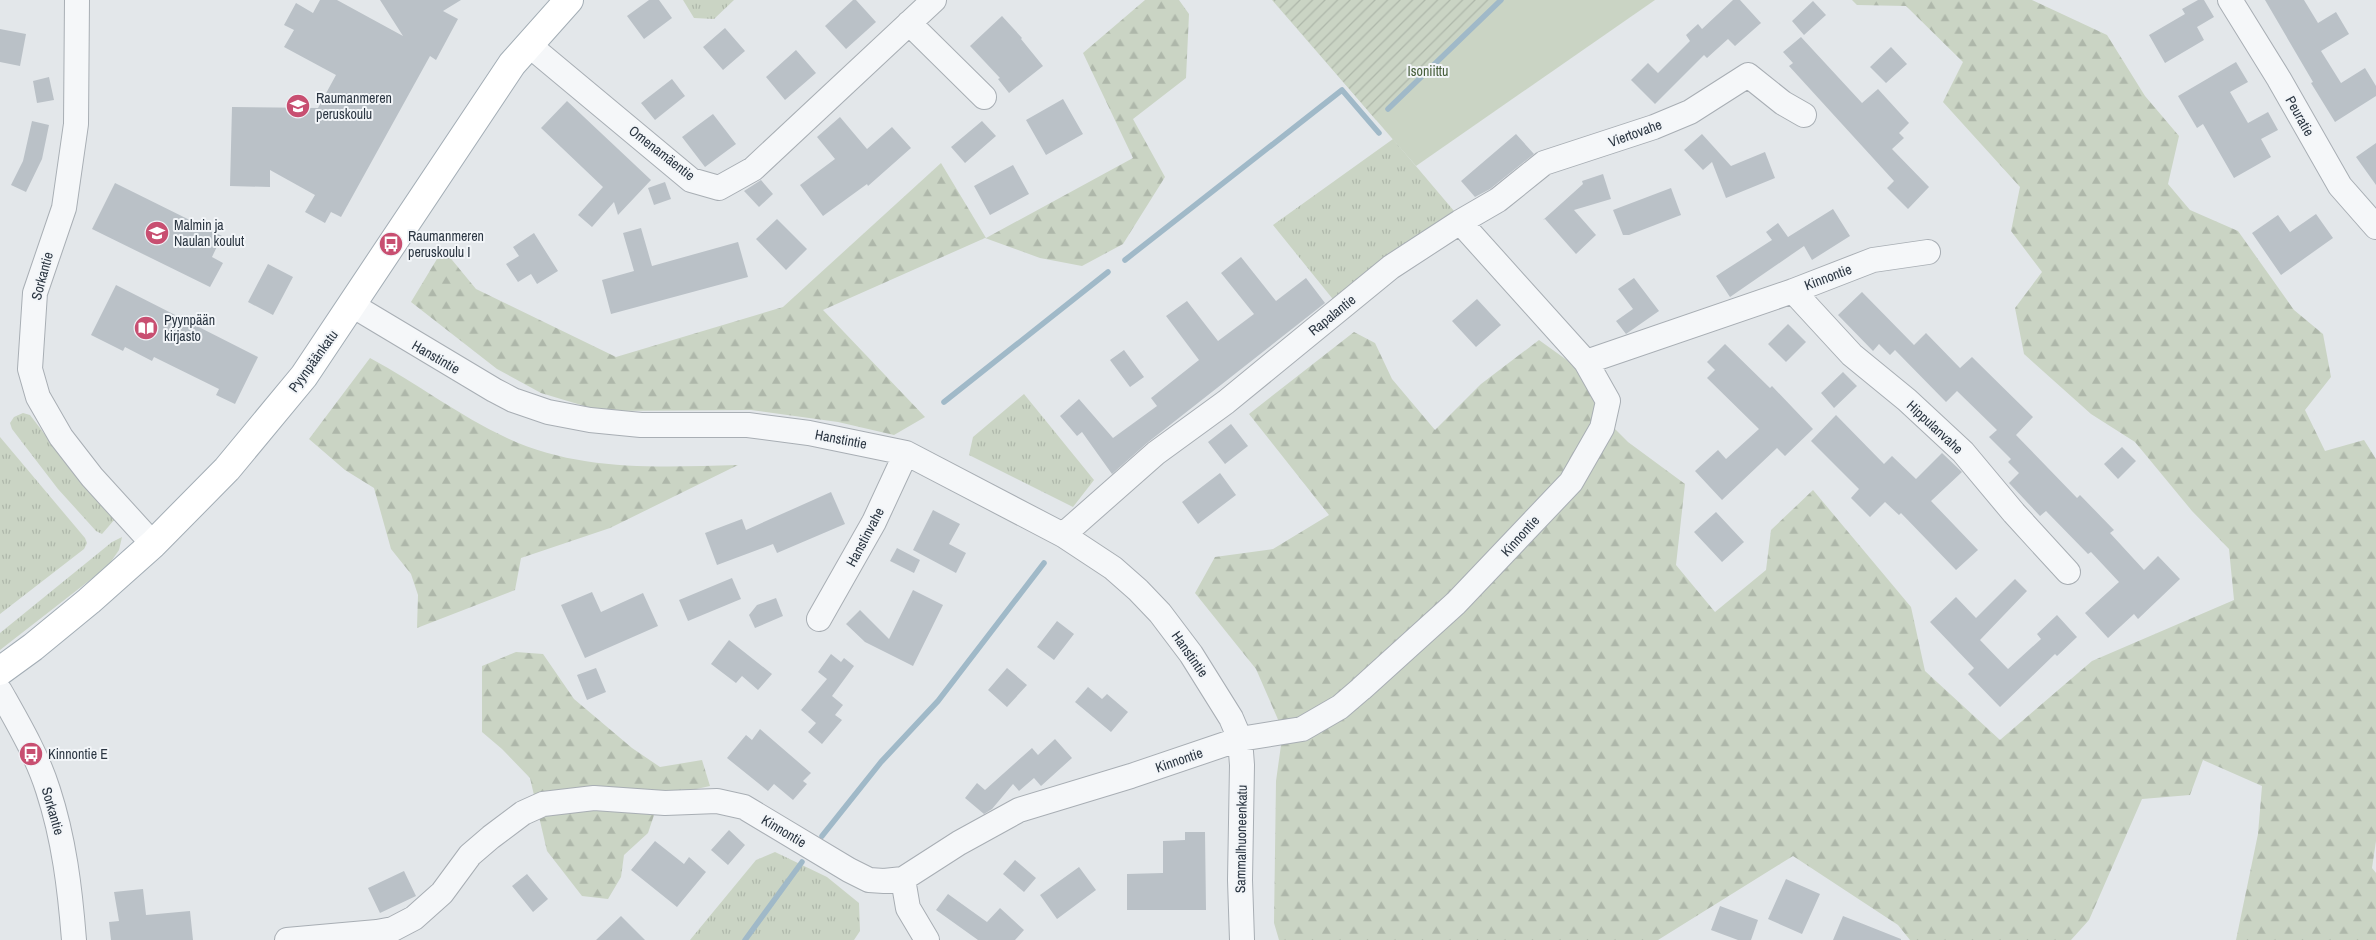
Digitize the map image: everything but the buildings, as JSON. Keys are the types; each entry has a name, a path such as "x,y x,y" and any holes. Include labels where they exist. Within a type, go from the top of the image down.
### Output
{"main road":[{"name":"Pyynpäänkatu","path":"0,670 75,612 153,544 221,475 264,425 304,376 493,91 529,45 569,0"}],"street":[{"name":"Sorkantie","path":"77,0 76,124 64,208 35,293 30,369 38,397 61,437 92,477 153,544"},
{"name":"Omenamäentie","path":"529,45 691,180 719,188 753,169 934,0"},
{"name":"Peuratie","path":"2230,0 2279,79 2340,186 2376,228"},
{"path":"909,22 984,97"},
{"name":"Viertovahe","path":"1460,222 1498,200 1544,163 1630,135 1690,112 1748,74 1783,103 1804,116"},
{"path":"1460,222 1586,362"},
{"name":"Rapalantie","path":"1063,535 1156,453 1226,402 1391,267 1460,222"},
{"name":"Kinnontie","path":"287,940 377,932 393,929 414,918 442,893 470,855 523,813 543,804 594,798 665,803 716,801 744,807 869,880 903,879 959,843 1019,810 1131,776 1240,739 1302,728 1340,707 1456,602 1571,482 1591,451 1602,428 1608,401 1586,362 1794,291 1873,260 1928,252"},
{"name":"Hippulanvahe","path":"1794,291 1852,355 1906,400 1963,452 2014,513 2068,572"},
{"name":"Hanstintie","path":"352,305 494,390 548,412 590,420 641,425 748,425 809,433 906,453 1063,535 1113,568 1138,590 1160,614 1191,654 1218,695 1240,739"},
{"name":"Hanstinvahe","path":"819,619 874,522 906,453"},
{"name":"Sorkantie","path":"0,691 24,734 48,790 62,842 71,895 74,940"},
{"name":"Sammalhuoneenkatu","path":"1240,739 1242,765 1240,880 1242,940"},
{"path":"903,879 908,908 925,939"}],"green space":[{"path":"683,0 734,0 714,19 694,18"},
{"path":"1145,0 1179,0 1189,14 1186,78 1133,119 1165,177 1123,244 1082,266 1040,258 985,238 823,310 925,417 894,435 838,422 751,410 601,411 541,393 497,369 411,302 443,249 476,289 616,357 783,307 941,163 986,238 1133,158 1083,53"},
{"name":"Isoniittu","path":"1272,0 1655,0 1416,166"},
{"path":"1273,0 1501,0 1376,120"},
{"path":"1852,0 2032,0 2107,35 2145,96 2179,136 2168,184 2190,210 2238,231 2294,310 2323,334 2331,377 2305,410 2325,451 2364,440 2376,459 2376,841 2372,868 2376,873 2376,940 2236,940 2258,834 2262,786 2203,760 2190,795 2142,799 2089,920 2071,940 1910,940 1898,925 1793,856 1658,940 1279,940 1274,923 1276,781 1283,731 1256,669 1195,593 1215,557 1273,549 1329,515 1249,414 1354,332 1375,343 1392,379 1435,430 1481,384 1539,340 1596,381 1608,422 1628,442 1685,484 1676,565 1715,612 1766,570 1771,530 1813,490 1911,607 1925,671 2000,740 2092,661 2234,600 2229,549 2192,511 2135,442 2091,414 2024,354 2015,308 2042,272 2011,231 2020,187 1943,102 1963,62 1906,6 1857,5"},
{"path":"1393,139 1454,211 1336,303 1273,225"},
{"path":"370,358 472,420 507,438 535,449 563,457 621,465 738,465 610,528 521,558 515,590 417,628 418,595 411,574 391,549 374,488 345,470 309,439"},
{"path":"1024,394 1094,480 1073,507 969,455 973,437"},
{"path":"23,413 30,415 72,470 115,519 102,534 96,531 58,489 12,429 10,423 14,417"},
{"path":"0,437 85,538 87,543 84,549 0,614"},
{"path":"122,537 119,550 108,566 0,650 0,633 112,542"},
{"path":"516,652 543,654 574,699 632,748 660,767 702,760 710,786 660,797 648,833 624,855 621,877 608,899 582,896 547,851 530,778 502,749 482,732 482,666"},
{"path":"775,852 827,877 859,903 860,931 854,940 690,940 756,860"}],"waterway":[{"path":"1388,109 1501,0"},
{"path":"1125,260 1342,90 1379,133"},
{"path":"944,402 1108,272"},
{"path":"822,836 881,762 938,701 1044,563"},
{"path":"745,940 802,862"}],"place":[{"name":"Raumanmeren peruskoulu","path":"298,106"},
{"name":"Malmin ja Naulan koulut","path":"157,233"},
{"name":"Raumanmeren peruskoulu I","path":"391,244"},
{"name":"Pyynpään kirjasto","path":"146,328"},
{"name":"Kinnontie E","path":"31,754"}]}
